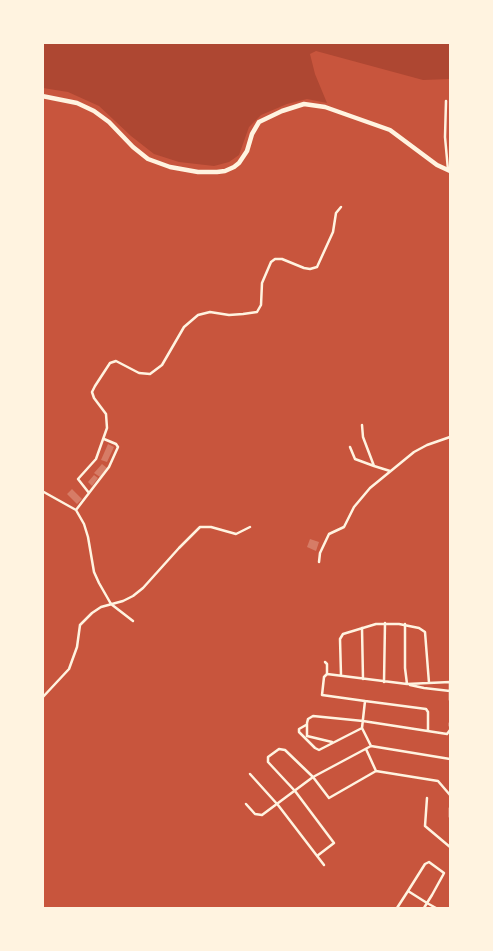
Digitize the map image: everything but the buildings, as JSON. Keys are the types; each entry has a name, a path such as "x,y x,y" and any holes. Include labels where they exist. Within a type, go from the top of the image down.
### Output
{"highway":[{"path":"42,96 77,103 94,111 109,122 132,147 148,159 170,167 198,172 217,172 229,169 239,163 244,157 252,134 259,122 282,111 304,104 325,107 390,130 425,156 449,170"}],"street":[{"path":"446,101 445,137 449,170"},
{"path":"89,493 78,479 93,463 108,428 104,410 92,392 110,363 116,361 140,373 150,374 162,365 184,327 198,315 210,312 229,315 257,312 261,304 262,283 271,262 275,259 282,259 304,268 317,267 333,232 336,213 341,207"},
{"path":"362,425 362,434 374,466"},
{"path":"319,562 325,540 332,532 344,528 350,513 360,499 390,470 414,452 450,437"},
{"path":"76,510 109,468 118,447 116,444 104,439"},
{"path":"350,447 355,459 390,470"},
{"path":"42,491 76,510 81,517 88,537 94,572 111,604 133,621"},
{"path":"42,698 69,670 77,647 80,625 92,613 101,606 133,596 143,588 200,527 211,527 236,534 250,527"},
{"path":"384,682 385,623"},
{"path":"341,675 341,637 343,634 385,623 405,624 425,632 429,683"},
{"path":"405,624 408,684"},
{"path":"362,628 363,679"},
{"path":"325,662 327,664 327,674 324,677 322,695 426,709 428,712 428,730"},
{"path":"327,674 408,684 450,682 450,700"},
{"path":"408,684 450,691"},
{"path":"366,700 362,728 371,746"},
{"path":"306,737 308,719 313,716 363,721 447,734 450,730"},
{"path":"306,725 299,730 319,750 362,728"},
{"path":"306,737 334,742"},
{"path":"246,804 255,814 260,815 278,805 313,778 371,746 450,759"},
{"path":"317,856 334,843 295,791 267,761 268,757 279,749 285,750 313,778 329,798 376,771 438,781 450,795"},
{"path":"366,749 376,771"},
{"path":"250,774 278,805 324,865"},
{"path":"427,798 426,826 450,847"},
{"path":"450,808 450,817"},
{"path":"397,908 426,862 444,874 424,908"},
{"path":"408,891 436,908"}],"shaded area":[{"path":"42,43 450,43 450,79 423,80 316,51 310,54 315,74 327,103 307,99 287,104 261,115 249,127 239,155 229,162 214,166 179,162 154,154 131,136 99,106 68,92 43,88"}]}
